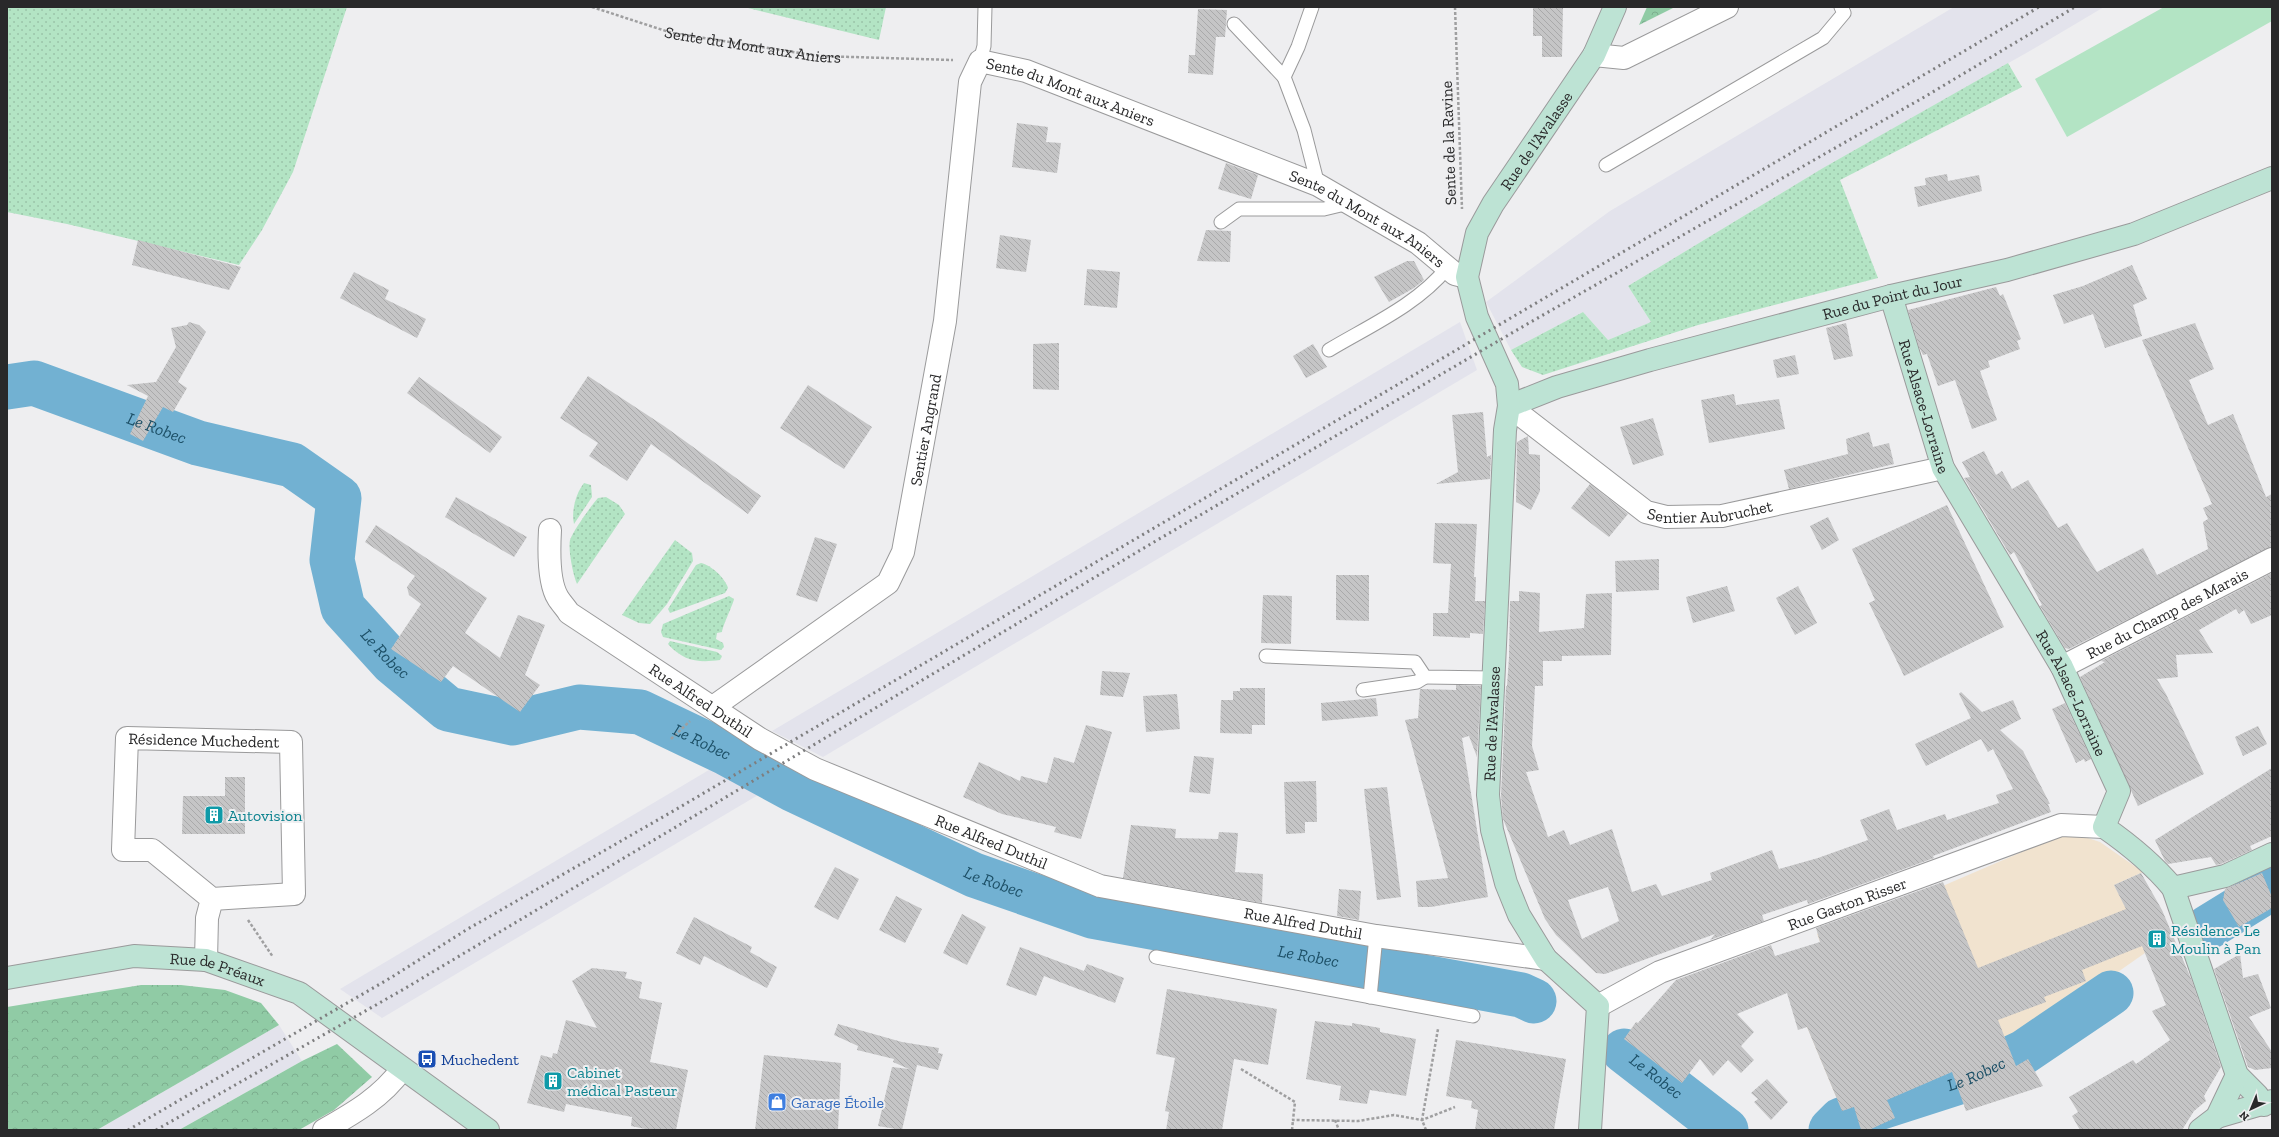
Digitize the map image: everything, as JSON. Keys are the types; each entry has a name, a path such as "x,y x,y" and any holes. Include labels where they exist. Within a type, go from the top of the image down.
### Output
{"main road":[{"name":"Rue de l'Avalasse","path":"1598,1006 1546,959 1519,915 1506,883 1492,830 1488,794 1504,445 1509,406 1507,384 1477,317 1467,277 1477,233 1493,204 1594,55 1615,7"},
{"name":"Rue du Point du Jour","path":"1509,406 1557,387 1629,366 1891,296 2007,270 2134,234 2272,178"},
{"name":"Rue Alsace-Lorraine","path":"1891,296 1943,468 2062,667 2119,791 2104,827"},
{"path":"2104,827 2128,843 2158,869 2173,888 2237,1075 2257,1095 2268,1103"},
{"path":"2173,888 2225,876 2272,854"},
{"name":"Rue de Préaux","path":"7,978 134,956 206,960 299,993 488,1130"},
{"path":"1590,1130 1598,1006"},
{"path":"2209,1123 2237,1075"},
{"path":"2209,1123 2268,1103"}],"street":[{"path":"1594,55 1624,58 1727,7"},
{"name":"Sente du Mont aux Aniers","path":"980,61 1026,71 1318,185 1418,242 1455,274 1467,277"},
{"name":"Sentier Angrand","path":"713,707 888,583 903,552 945,321 970,82 980,61"},
{"name":"Sentier Aubruchet","path":"1509,406 1646,512 1666,517 1722,516 1943,468"},
{"name":"Rue Alfred Duthil","path":"550,530 549,548 555,590 557,597 569,613 760,739 816,770 1100,886 1376,945 1546,959"},
{"name":"Rue du Champ des Marais","path":"2062,667 2272,559"},
{"name":"Résidence Muchedent","path":"127,738 291,742 294,894 212,899 152,850 123,850 127,738"},
{"name":"Rue Gaston Risser","path":"1598,1006 1660,972 2061,825 2104,827"},
{"path":"206,960 208,918 212,899"},
{"path":"324,1130 364,1107 393,1082 402,1069"}],"lane":[{"path":"980,61 984,46 985,7"},
{"path":"1284,77 1298,48 1312,7"},
{"path":"1606,165 1823,38 1844,13 1841,7"},
{"path":"1234,24 1284,77 1304,130 1318,185"},
{"path":"1221,222 1239,209 1324,209 1349,203"},
{"path":"1329,350 1427,289 1447,268"},
{"path":"1266,656 1415,662 1426,677"},
{"path":"1363,690 1417,682 1426,677 1493,678"},
{"path":"1370,997 1376,945"},
{"path":"1156,957 1473,1016"}],"path":[{"name":"Sente du Mont aux Aniers","path":"592,7 672,33 819,56 980,61"},
{"name":"Sente de la Ravine","path":"1455,7 1462,215"},
{"path":"671,739 690,721"},
{"path":"1426,1130 1422,1120 1441,1010"},
{"path":"1241,1069 1295,1102 1292,1130"},
{"path":"1294,1120 1358,1121 1394,1115 1422,1120 1455,1107"},
{"path":"1335,1120 1339,1130"}],"shaded area":[{"path":"1954,7 2104,7 2028,52 1823,168 1628,286 1651,322 1608,340 1583,312 1511,350 1486,302 1610,211"},
{"path":"1460,322 1477,370 823,757 772,731"},
{"path":"746,748 790,776 382,1018 340,989"},
{"path":"2076,834 2100,842 2143,872 2114,885 2133,922 2145,953 2009,1048 1887,1100 1842,1111 1807,1027 1821,945 1817,934 1945,885 2061,835"},
{"path":"279,1025 302,1061 179,1130 97,1130"}],"green space":[{"path":"7,7 347,7 293,172 262,230 239,265 67,224 7,212"},
{"path":"744,7 886,7 879,40"},
{"path":"1647,7 1675,7 1639,25"},
{"path":"2164,7 2272,7 2272,21 2067,137 2035,79"},
{"path":"2008,63 2022,87 1840,180 1878,278 1698,325 1543,375 1522,367 1511,350 1583,312 1608,340 1651,322 1628,286 1823,168"},
{"path":"584,483 591,485 592,497 574,524 573,514 575,502"},
{"path":"606,497 619,505 625,514 577,584 571,562 570,540 578,525 598,498"},
{"path":"675,540 692,553 693,561 667,604 650,624 639,623 622,615"},
{"path":"701,563 709,566 721,576 728,588 725,593 670,613 668,609 696,565"},
{"path":"729,596 734,599 734,601 722,632 717,633 716,639 723,643 724,647 721,650 663,637 661,632 663,624"},
{"path":"670,641 717,652 722,656 720,660 691,660 674,650 668,644"},
{"path":"141,985 181,985 225,990 261,1003 279,1025 97,1130 7,1130 7,1007"},
{"path":"337,1044 372,1077 334,1110 299,1130 179,1130 302,1061"}],"building":[{"path":"1533,7 1563,7 1562,57 1542,57 1542,36 1533,36"},
{"path":"1198,9 1227,10 1225,37 1216,37 1213,75 1188,73 1189,55 1195,55"},
{"path":"1017,123 1048,127 1046,142 1061,143 1057,173 1012,167"},
{"path":"1226,163 1258,175 1251,199 1218,189"},
{"path":"1947,174 1948,181 1979,175 1982,191 1918,207 1914,187 1926,185 1925,178"},
{"path":"1206,230 1231,231 1230,262 1197,261"},
{"path":"1000,235 1031,240 1026,272 996,268"},
{"path":"138,240 241,267 229,290 132,265"},
{"path":"1407,261 1414,261 1424,280 1414,288 1389,302 1374,277"},
{"path":"2132,265 2147,299 2133,305 2142,336 2105,348 2093,314 2064,324 2053,295 2083,286"},
{"path":"1087,269 1120,272 1117,308 1084,305"},
{"path":"354,272 389,290 385,299 426,319 417,338 340,298"},
{"path":"1996,287 2000,296 2003,294 2021,339 2017,341 2020,349 1988,361 1990,367 1980,371 1997,420 1972,429 1955,380 1938,386 1927,354 1923,355 1919,347 1908,310"},
{"path":"189,322 199,325 206,332 178,382 187,388 173,412 163,407 143,441 130,434 148,396 127,385 156,382 176,347 171,328 187,325"},
{"path":"1846,323 1853,356 1834,360 1826,328"},
{"path":"2195,323 2214,369 2189,380 2208,425 2233,414 2266,497 2272,494 2272,547 2069,649 2065,648 2040,606 2042,605 2014,552 2010,555 1964,478 1970,477 1962,462 1984,451 1996,475 2002,471 2012,489 2028,480 2058,528 2067,523 2097,572 2143,548 2157,575 2208,549 2203,522 2208,519 2203,508 2212,504 2142,340"},
{"path":"1059,343 1059,390 1033,389 1033,344"},
{"path":"1313,344 1327,367 1306,378 1293,356"},
{"path":"1795,355 1799,374 1777,378 1773,360"},
{"path":"588,376 664,426 761,496 748,514 651,444 627,481 589,456 598,443 560,418"},
{"path":"419,377 502,437 490,453 407,393"},
{"path":"808,385 872,427 844,469 780,428"},
{"path":"1734,394 1736,405 1779,399 1785,429 1709,443 1701,400"},
{"path":"1483,412 1487,457 1491,455 1490,479 1436,484 1458,472 1452,415"},
{"path":"1653,418 1664,455 1633,465 1620,427"},
{"path":"1869,432 1873,447 1889,443 1894,464 1789,489 1784,470 1848,454 1846,439"},
{"path":"1528,436 1529,454 1540,455 1540,491 1531,510 1516,502 1517,442"},
{"path":"1590,484 1628,514 1609,537 1571,508"},
{"path":"456,497 527,537 514,557 445,517"},
{"path":"1947,505 2004,627 1904,676 1869,603 1875,600 1852,549"},
{"path":"1828,517 1839,540 1822,550 1810,526"},
{"path":"1435,523 1477,524 1474,577 1476,577 1475,601 1485,601 1483,634 1470,633 1470,638 1433,636 1433,613 1448,613 1451,564 1433,563"},
{"path":"376,525 487,598 465,633 500,658 518,615 545,625 525,675 540,685 520,712 453,666 441,682 391,649 421,604 409,595 407,587 415,576 365,542"},
{"path":"815,537 837,544 817,602 796,595"},
{"path":"1659,559 1659,590 1616,592 1615,561"},
{"path":"2272,573 2272,615 2251,624 2244,610 2239,614 2236,609 2199,630 2213,653 2176,655 2178,677 2157,679 2166,694 2204,774 2138,806 2080,677 2105,662 2101,661"},
{"path":"1336,575 1369,575 1369,621 1336,620"},
{"path":"1727,586 1735,611 1693,623 1686,597"},
{"path":"1798,586 1817,623 1795,635 1776,598"},
{"path":"1519,591 1540,593 1539,632 1584,628 1586,594 1612,593 1611,655 1562,656 1562,661 1543,661 1543,686 1535,686 1532,746 1539,770 1526,772 1548,837 1564,830 1570,845 1612,829 1632,892 1656,884 1662,896 1712,880 1710,873 1772,850 1779,869 1818,858 1868,840 1860,820 1889,809 1897,830 1945,814 1947,820 1999,803 1996,795 2013,789 1993,749 1988,752 1981,739 1926,766 1915,744 1971,718 1959,694 1961,692 1982,712 2013,700 2021,719 2000,730 2023,751 2050,804 2048,804 2051,812 1933,856 1934,858 1808,904 1807,900 1762,915 1764,921 1710,940 1715,934 1605,974 1596,973 1556,935 1545,919 1503,819 1501,795 1506,686 1509,657 1510,601 1519,601","holes":["1608,887 1619,921 1582,939 1568,900"]},
{"path":"1263,595 1292,596 1291,644 1261,643"},
{"path":"1102,671 1130,673 1123,697 1100,695"},
{"path":"1456,685 1481,686 1477,757 1469,736 1462,738 1488,897 1431,907 1418,907 1416,881 1448,878 1405,720 1418,718 1420,689 1456,690"},
{"path":"1240,688 1265,688 1265,725 1252,725 1252,734 1220,733 1221,700 1233,700 1233,691 1240,691"},
{"path":"1177,694 1180,729 1146,732 1143,696"},
{"path":"1376,698 1378,716 1322,721 1321,703"},
{"path":"2065,703 2091,759 2085,762 2084,759 2076,763 2052,709"},
{"path":"1086,725 1112,732 1081,839 1054,832 1056,827 1002,814 963,797 979,762 1020,781 1021,776 1047,783 1054,757 1074,763"},
{"path":"2258,726 2267,744 2243,756 2235,737"},
{"path":"1194,756 1214,758 1210,794 1189,792"},
{"path":"2272,768 2272,836 2250,846 2252,850 2221,864 2216,865 2211,857 2168,864 2165,861 2155,840"},
{"name":"Autovision","path":"225,777 245,777 245,834 182,834 183,796 225,796"},
{"path":"1316,781 1317,822 1305,822 1305,833 1286,834 1284,782"},
{"path":"1387,787 1401,897 1377,900 1364,789"},
{"path":"1131,825 1176,829 1175,838 1218,839 1219,832 1238,833 1235,872 1263,874 1262,903 1123,878"},
{"path":"835,867 859,879 838,920 814,907"},
{"path":"2141,873 2162,910 2192,981 2221,1067 2204,1096 2206,1101 2194,1111 2182,1130 2080,1130 2072,1116 2078,1112 2069,1097 2133,1060 2136,1064 2170,1040 2152,1011 2166,1005 2142,946 2082,970 2086,981 2044,997 2046,1002 1998,1020 2016,1066 2028,1059 2043,1086 1966,1111 1952,1072 1887,1100 1895,1118 1869,1130 1861,1130 1854,1107 1842,1111 1807,1027 1798,1030 1787,993 1737,1014 1754,1032 1741,1046 1754,1060 1741,1073 1728,1060 1713,1076 1700,1059 1682,1083 1624,1039 1636,1022 1638,1023 1676,980 1771,945 1775,956 1820,942 1816,928 1943,882 1978,968 2126,909 2114,885"},
{"path":"2262,873 2272,897 2272,908 2239,927 2223,900 2225,889"},
{"path":"1339,889 1361,891 1359,920 1337,916"},
{"path":"896,896 922,909 905,943 879,930"},
{"path":"962,914 986,927 967,965 943,953"},
{"path":"694,917 752,947 750,952 777,967 767,988 704,956 700,965 676,953"},
{"path":"1020,947 1084,971 1087,964 1124,978 1115,1003 1044,976 1036,996 1006,985"},
{"path":"2240,954 2243,978 2258,974 2271,1008 2249,1017 2272,1052 2272,1068 2255,1070 2248,1067 2214,969"},
{"path":"592,968 627,972 625,978 642,982 639,998 662,1003 650,1062 688,1070 676,1130 650,1130 631,1126 632,1117 566,1104 564,1112 527,1103 541,1055 552,1058 553,1053 557,1054 566,1020 597,1028 572,981"},
{"path":"1167,989 1277,1009 1268,1065 1234,1059 1222,1130 1166,1130 1169,1112 1165,1111 1175,1058 1156,1054"},
{"path":"1315,1021 1352,1026 1352,1023 1380,1028 1380,1032 1416,1039 1406,1096 1370,1090 1367,1104 1339,1100 1341,1086 1306,1079"},
{"path":"838,1024 902,1042 939,1048 938,1053 943,1054 938,1070 917,1065 902,1130 878,1126 892,1067 909,1069 893,1062 894,1059 857,1050 858,1046 834,1035"},
{"path":"1456,1040 1566,1059 1554,1130 1475,1130 1478,1110 1471,1108 1472,1101 1446,1096"},
{"path":"764,1055 841,1063 838,1130 755,1130"},
{"path":"1767,1079 1788,1102 1771,1120 1754,1102 1758,1099 1751,1093"}],"waterway":[{"path":"7,376 34,383"},
{"name":"Le Robec","path":"7,387 34,383 198,443 292,465 339,498 332,560 343,608 393,663 448,709 513,723 579,707 640,712 726,753 794,790 974,875 1092,916 1521,995 1534,1001"},
{"name":"Le Robec","path":"2207,928 2272,888"},
{"name":"Le Robec","path":"1831,1130 1841,1120 1965,1080 2024,1052 2111,993"},
{"name":"Le Robec","path":"1624,1051 1726,1130"}],"railway":[{"path":"128,1130 392,977 466,930 675,810 2039,7"},
{"path":"156,1130 404,989 1154,542 1529,323 1926,96 2075,7"}],"place":[{"name":"Autovision","path":"214,815"},
{"name":"Résidence Le Moulin à Pan","path":"2157,939"},
{"name":"Muchedent","path":"427,1059"},
{"name":"Cabinet médical Pasteur","path":"553,1081"},
{"name":"Garage Étoile","path":"777,1102"}]}
